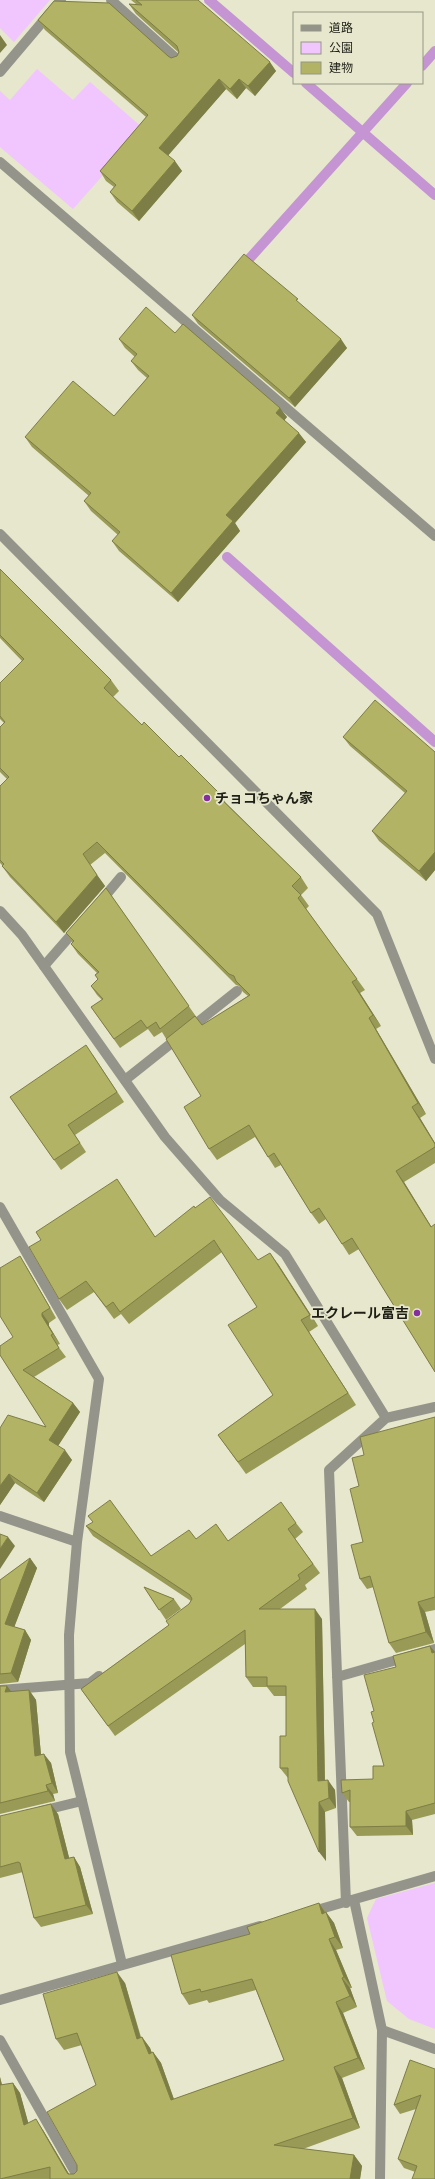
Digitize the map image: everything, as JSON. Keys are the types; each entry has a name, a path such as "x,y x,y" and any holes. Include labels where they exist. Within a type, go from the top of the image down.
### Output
{"street":[{"path":"0,72 61,0"},
{"path":"110,0 179,61"},
{"path":"0,162 435,536"},
{"path":"0,534 377,914 434,1056"},
{"path":"95,907 121,877"},
{"path":"0,911 22,935 165,1137 220,1200 285,1254 386,1418"},
{"path":"44,966 85,919"},
{"path":"125,1080 237,991"},
{"path":"0,1207 99,1379 77,1542 69,1635 70,1752 122,1964"},
{"path":"380,2179 382,2030 350,1901 337,1677 330,1470 386,1418 435,1407"},
{"path":"0,1516 77,1542"},
{"path":"337,1677 435,1649"},
{"path":"0,1690 70,1683 90,1683 109,1669"},
{"path":"30,1814 82,1800"},
{"path":"297,1916 435,1876"},
{"path":"0,2000 122,1964 267,1924"},
{"path":"382,2030 435,2049"},
{"path":"0,2040 79,2179"}],"green space":[{"path":"0,0 50,0 14,42 0,28"},
{"path":"37,69 73,100 90,82 144,129 73,209 0,147 0,91 10,100"},
{"path":"435,1883 435,2029 409,2019 387,2001 367,1918 376,1899"}],"building":[{"path":"136,0 198,0 270,62 248,86 239,79 230,89 219,79 159,148 175,161 132,211 110,192 116,185 100,171 148,115 38,20 54,1 109,3 168,56 171,58 177,56 179,52 177,46 129,4 142,5"},
{"path":"244,254 298,299 296,300 341,339 289,398 192,315"},
{"path":"146,307 175,333 183,324 280,408 276,413 299,433 226,515 233,521 171,593 112,541 120,532 84,501 91,493 25,437 73,381 114,416 149,376 131,361 137,354 119,339"},
{"path":"0,569 111,680 104,688 142,725 144,722 179,757 181,755 218,792 216,794 301,877 292,886 301,895 298,898 357,979 352,982 373,1015 369,1018 418,1103 412,1107 435,1144 435,1147 396,1171 431,1227 435,1224 435,1372 352,1238 342,1244 319,1208 311,1213 274,1153 268,1157 249,1125 209,1149 184,1107 201,1096 166,1039 195,1016 202,1025 250,995 236,981 234,976 229,974 97,842 83,854 97,875 56,922 2,866 4,864 0,860 0,786 9,777 0,768 0,727 5,722 0,716 0,683 24,659 0,635"},
{"path":"375,700 435,752 435,852 419,871 372,831 407,791 343,737"},
{"path":"106,888 189,1006 160,1029 156,1022 147,1028 141,1020 114,1039 91,1007 103,999 91,986 98,979 95,975 99,972 71,944 74,941 66,933"},
{"path":"86,1045 117,1092 68,1125 80,1143 54,1160 10,1097"},
{"path":"117,1179 155,1237 194,1206 195,1208 210,1197 258,1260 270,1253 310,1315 301,1320 348,1393 238,1462 218,1435 273,1395 228,1325 257,1307 214,1240 120,1312 113,1302 106,1307 86,1281 59,1299 29,1247 41,1240 36,1232"},
{"path":"20,1256 50,1308 42,1313 42,1316 53,1334 51,1335 59,1348 23,1370 73,1403 49,1440 65,1450 37,1493 9,1474 0,1486 0,1428 8,1415 46,1427 0,1355 0,1346 13,1337 0,1316 0,1268"},
{"path":"435,1417 435,1597 418,1602 426,1632 389,1643 370,1576 360,1579 351,1545 363,1542 350,1489 359,1486 352,1458 364,1455 360,1437"},
{"path":"110,1500 151,1556 189,1530 196,1539 216,1524 228,1541 281,1502 296,1523 288,1529 313,1564 298,1575 300,1579 259,1609 315,1609 318,1781 328,1780 329,1798 319,1802 319,1852 288,1781 288,1768 280,1768 280,1736 286,1736 286,1686 267,1686 267,1677 246,1677 245,1630 108,1726 81,1689 169,1625 166,1621 189,1604 192,1599 190,1595 86,1526 93,1522 88,1516"},
{"path":"0,1534 8,1537 0,1549"},
{"path":"30,1558 5,1624 25,1630 11,1673 0,1674 0,1580"},
{"path":"144,1587 174,1599 159,1610"},
{"path":"430,1646 432,1653 435,1652 435,1803 406,1811 406,1826 350,1827 350,1790 342,1793 341,1780 373,1779 373,1766 384,1766 372,1723 374,1722 371,1712 374,1711 364,1675 396,1667 393,1656"},
{"path":"0,1686 7,1686 5,1692 29,1690 35,1756 44,1754 52,1783 46,1785 48,1791 0,1803"},
{"path":"51,1804 65,1859 74,1857 86,1905 34,1918 20,1863 18,1862 0,1867 0,1816"},
{"path":"319,1903 322,1914 326,1912 335,1937 329,1939 344,1977 342,1978 350,1996 336,2002 358,2058 334,2067 353,2118 274,2145 354,2155 350,2179 50,2179 50,2167 0,2179 0,2085 13,2083 24,2125 36,2119 68,2174 74,2174 77,2171 77,2165 47,2112 96,2085 77,2033 56,2039 43,1994 117,1972 137,2039 142,2037 149,2054 153,2052 171,2100 284,2060 252,1979 201,1992 200,1989 182,1994 171,1955 250,1934 247,1927"},
{"path":"410,2060 435,2069 435,2179 412,2179 417,2166 398,2159 421,2095 394,2105"}],"waterway":[{"path":"209,0 293,72"},
{"path":"423,65 435,51"},
{"path":"307,84 435,195"},
{"path":"241,268 406,84"},
{"path":"227,557 435,742"}],"place":[{"name":"チョコちゃん家","path":"207,798"},
{"name":"エクレール富吉","path":"417,1313"}]}
